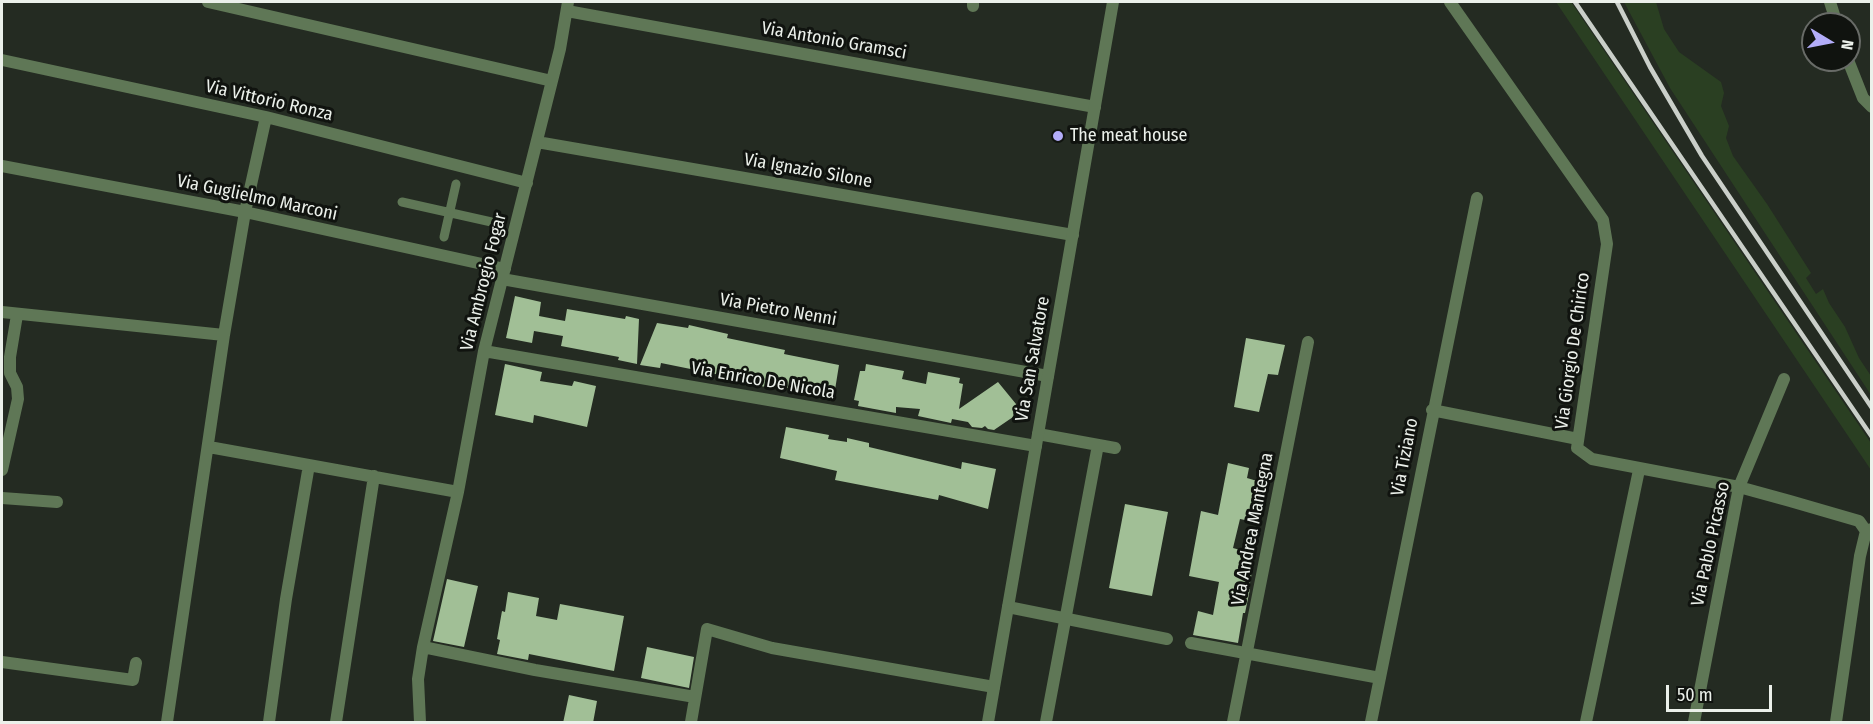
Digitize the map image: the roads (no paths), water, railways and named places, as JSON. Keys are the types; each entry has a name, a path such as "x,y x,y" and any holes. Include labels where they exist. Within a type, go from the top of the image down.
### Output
{"street":[{"path":"208,2 552,81"},
{"name":"Via San Salvatore","path":"988,723 1113,2"},
{"name":"Via Giorgio De Chirico","path":"1450,2 1603,220 1607,244 1577,448 1592,459 1639,470 1739,487 1859,521 1869,530"},
{"name":"Via Ambrogio Fogar","path":"420,723 418,679 423,647 458,492 484,351 552,81 567,6"},
{"name":"Via Antonio Gramsci","path":"567,6 1095,107"},
{"name":"Via Vittorio Ronza","path":"2,60 266,117 527,183"},
{"path":"1853,72 1863,98 1872,107"},
{"path":"167,723 224,335 245,212 266,117"},
{"name":"Via Ignazio Silone","path":"537,142 1073,235"},
{"name":"Via Guglielmo Marconi","path":"2,166 245,212 504,274"},
{"path":"444,237 456,184"},
{"name":"Via Tiziano","path":"1371,723 1476,198"},
{"path":"402,202 496,223"},
{"name":"Via Pietro Nenni","path":"504,274 1048,376"},
{"path":"2,312 224,335"},
{"path":"2,470 18,399 17,387 10,373 10,357 17,315"},
{"name":"Via Andrea Mantegna","path":"1233,723 1308,342"},
{"name":"Via Enrico De Nicola","path":"484,351 1037,440 1115,448"},
{"name":"Via Pablo Picasso","path":"1694,723 1739,487 1784,379"},
{"path":"1432,410 1578,439"},
{"path":"1046,723 1098,445"},
{"path":"209,447 458,492"},
{"path":"269,723 286,600 309,465"},
{"path":"1586,723 1639,470"},
{"path":"336,723 374,476"},
{"path":"2,498 57,502"},
{"path":"1836,723 1860,556 1869,530"},
{"path":"1008,608 1167,639"},
{"path":"691,723 707,628 772,648 994,687"},
{"path":"1191,643 1380,678"},
{"path":"423,647 535,670 695,697"},
{"path":"2,662 133,680 136,663"}],"railway":[{"path":"1575,2 1872,437"},
{"path":"1617,2 1650,67 1702,156 1872,408"}],"place":[{"name":"The meat house","path":"1058,136"}]}
